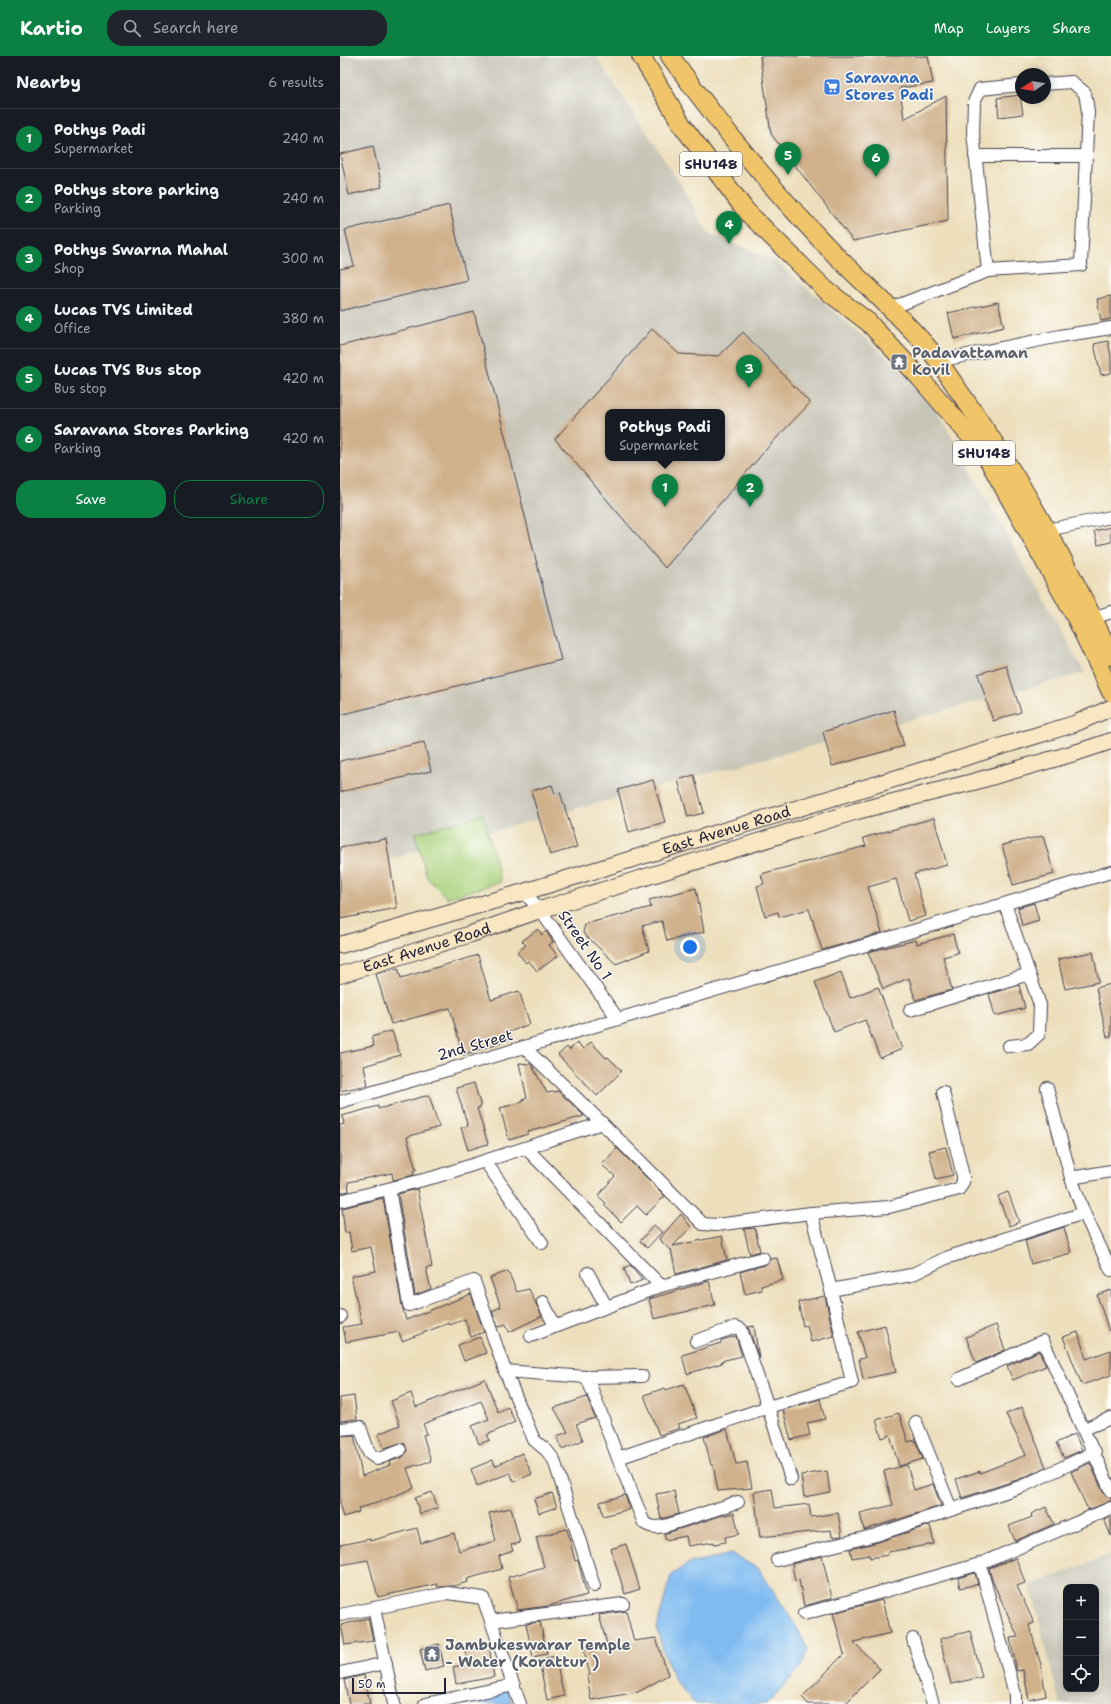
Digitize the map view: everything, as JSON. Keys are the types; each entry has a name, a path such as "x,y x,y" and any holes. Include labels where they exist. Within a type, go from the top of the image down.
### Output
{"main road":[{"name":"SHU148","path":"641,56 682,125 746,211 826,290 868,322 920,378 984,452 1076,618 1111,692"},
{"name":"SHU148","path":"670,56 701,99 820,240 891,308 938,361 996,444 1047,530 1111,656"},
{"name":"East Avenue Road","path":"340,945 524,892 1074,724 1111,708"},
{"name":"East Avenue Road","path":"340,975 471,934 540,910 857,811 980,780 1111,741"}],"street":[{"path":"891,308 988,271 1080,265 1088,111 1085,93 1072,82 1051,84"},
{"path":"988,271 973,133 974,102 980,89 1015,86"},
{"path":"975,156 1085,156"},
{"path":"938,361 1060,336 1111,328"},
{"path":"1047,530 1111,517"},
{"path":"1093,618 1111,612"},
{"name":"2nd Street","path":"340,1102 1111,872"},
{"name":"Street No 1","path":"524,892 540,910 618,1019"},
{"path":"1005,904 1040,1005 1039,1034 1028,1044 1009,1046"},
{"path":"910,1010 1029,974"},
{"path":"524,1047 703,1224 716,1225 811,1213 889,1207 959,1188 963,1182 963,1176 943,1092"},
{"path":"1047,1088 1071,1178 1084,1213 1111,1270"},
{"path":"340,1201 435,1177 602,1123"},
{"path":"526,1148 660,1286"},
{"path":"485,1161 542,1243"},
{"path":"1071,1178 1111,1171"},
{"path":"389,1189 409,1305 474,1281 504,1371 534,1440 547,1451 554,1460 594,1586"},
{"path":"618,1458 768,1407 852,1382 831,1290 811,1213"},
{"path":"831,1290 911,1275 946,1258 1084,1213"},
{"path":"531,1336 660,1286 763,1258"},
{"path":"588,1273 606,1306"},
{"path":"543,1302 555,1326"},
{"path":"696,1341 736,1327 741,1329 791,1479"},
{"path":"959,1379 1043,1341 1095,1452 1111,1491"},
{"path":"504,1371 587,1377 642,1376"},
{"path":"587,1377 644,1523 650,1527 656,1528 738,1502"},
{"path":"1084,1429 1111,1418"},
{"path":"916,1422 951,1509"},
{"path":"340,1429 360,1427 369,1453 377,1459 400,1450"},
{"path":"777,1560 876,1535 1023,1486 1095,1452"},
{"path":"804,1614 980,1564 1111,1508"},
{"path":"980,1564 1014,1694 1015,1704"},
{"path":"340,1615 448,1594 483,1598 520,1704"},
{"path":"491,1621 623,1604"},
{"path":"374,1608 394,1704"},
{"path":"912,1639 933,1704"},
{"path":"340,1673 386,1664"},
{"path":"425,1704 514,1685"}],"shaded area":[{"path":"340,56 596,56 685,191 708,233 774,260 925,390 1085,673 340,872"},
{"path":"1111,1554 1111,1704 1060,1704 1030,1585"}],"green space":[{"path":"483,814 501,882 447,898 427,878 415,834"}],"water":[{"path":"732,1554 759,1569 796,1626 808,1650 800,1669 766,1704 695,1704 675,1681 664,1654 657,1629 659,1619 671,1575 689,1563"},
{"path":"506,1687 512,1704 421,1704"}],"building":[{"path":"760,56 928,56 933,83 900,88 904,119 946,96 948,221 853,241 771,134"},
{"path":"1015,96 1015,104 1021,104 1023,114 999,117 997,98"},
{"path":"373,146 382,187 349,195 340,154"},
{"path":"449,205 467,280 340,311 340,269 354,266 345,230"},
{"path":"1111,296 1111,319 1101,321 1097,299"},
{"path":"998,302 1004,327 954,339 948,313"},
{"path":"474,312 561,660 340,715 340,346"},
{"path":"652,329 679,354 719,356 743,332 810,403 769,446 665,568 555,439"},
{"path":"1108,341 1111,356 1111,373 1101,375 1094,344"},
{"path":"1111,527 1111,542 1098,545 1094,531"},
{"path":"1006,665 1021,712 993,721 978,674"},
{"path":"894,710 904,746 832,766 823,732"},
{"path":"424,742 431,771 340,792 340,761"},
{"path":"694,775 704,813 688,817 678,780"},
{"path":"653,780 665,822 629,832 618,790"},
{"path":"552,785 555,794 560,792 577,847 550,855 531,791"},
{"path":"934,818 947,865 914,874 926,916 908,921 896,879 868,887 882,933 822,950 809,909 779,917 778,912 765,916 757,886 764,884 761,874 866,846 863,838"},
{"path":"1043,836 1054,874 1013,885 1002,845"},
{"path":"386,839 397,908 340,919 340,847"},
{"path":"696,888 704,932 667,941 662,921 642,926 649,951 616,964 583,933 585,924 651,907 649,900"},
{"path":"1034,903 1039,921 1022,926 1018,908"},
{"path":"538,929 542,935 546,931 553,942 549,945 558,956 537,971 529,961 526,963 517,952 526,945 522,941"},
{"path":"953,934 958,953 943,957 952,990 915,1000 909,978 883,989 868,952 916,940 917,944"},
{"path":"1093,952 1099,982 1065,989 1058,959"},
{"path":"478,955 491,1000 519,991 530,1024 509,1032 511,1039 463,1055 450,1008 391,1024 376,974 398,968 401,978"},
{"path":"841,972 850,998 878,987 902,1049 880,1058 865,1020 834,1032 815,982"},
{"path":"1111,984 1111,1037 1107,1037 1096,988"},
{"path":"1019,985 1025,1008 995,1016 989,994"},
{"path":"392,1031 400,1055 364,1066 368,1085 340,1091 340,1053 374,1046 371,1037"},
{"path":"591,1042 606,1058 608,1057 622,1071 597,1096 558,1055 567,1047 569,1050 577,1043 583,1049"},
{"path":"519,1063 531,1064 547,1093 558,1091 584,1116 528,1132 528,1134 509,1140 500,1108 523,1102 522,1100 527,1098"},
{"path":"474,1083 481,1107 477,1108 488,1144 468,1150 461,1128 468,1126 456,1088"},
{"path":"429,1095 439,1127 407,1137 416,1170 413,1171 414,1175 393,1180 392,1173 348,1182 349,1191 340,1193 340,1125 344,1124 342,1116 378,1106 378,1109"},
{"path":"946,1147 953,1175 936,1179 929,1151"},
{"path":"617,1148 665,1196 646,1215 637,1206 621,1222 604,1205 606,1203 598,1196 615,1176 602,1165"},
{"path":"417,1189 432,1267 426,1268 431,1289 415,1295 398,1194"},
{"path":"1008,1192 1019,1222 1009,1226 998,1196"},
{"path":"383,1198 402,1306 406,1320 471,1294 484,1332 471,1337 465,1319 450,1325 449,1323 402,1341 399,1332 346,1342 343,1327 362,1324 351,1276 376,1271 371,1247 352,1251 349,1232 345,1233 342,1208"},
{"path":"681,1214 691,1227 673,1246 722,1236 727,1260 676,1274 671,1249 670,1250 659,1239"},
{"path":"654,1225 662,1232 647,1248 640,1241"},
{"path":"1064,1227 1071,1253 1031,1264 1025,1240"},
{"path":"755,1228 760,1251 750,1254 744,1229"},
{"path":"777,1258 783,1280 761,1286 762,1290 745,1294 740,1272 765,1265 770,1259"},
{"path":"630,1265 643,1280 630,1285 624,1268"},
{"path":"508,1271 517,1292 529,1289 542,1316 509,1332 506,1324 498,1327 492,1311 501,1307 490,1278"},
{"path":"709,1281 715,1305 654,1319 649,1299"},
{"path":"1111,1290 1111,1331 1109,1331 1097,1295"},
{"path":"825,1296 834,1336 811,1342 807,1325 803,1326 798,1302"},
{"path":"885,1325 896,1372 863,1379 859,1359 865,1358 858,1332"},
{"path":"996,1325 1005,1350 976,1363 966,1337"},
{"path":"754,1326 759,1358 748,1327"},
{"path":"1078,1332 1086,1359 1111,1350 1111,1375 1082,1385 1063,1337"},
{"path":"736,1336 742,1356 721,1361 722,1363 687,1374 682,1355 721,1343 721,1340"},
{"path":"480,1337 486,1353 464,1361 458,1345"},
{"path":"1039,1351 1046,1366 1013,1380 1007,1366"},
{"path":"485,1379 498,1412 508,1407 515,1422 487,1435 490,1440 479,1444 472,1426 489,1419 481,1401 423,1424 427,1434 423,1435 431,1461 407,1468 414,1488 377,1503 358,1508 359,1512 343,1517 340,1507 340,1436 354,1435 362,1476 390,1465 389,1462 403,1457 407,1451 405,1444 401,1443 384,1448 378,1434 400,1425 391,1401 411,1393 416,1407"},
{"path":"684,1384 697,1418 678,1424 680,1428 659,1435 644,1395"},
{"path":"354,1396 357,1419 340,1421 340,1398"},
{"path":"587,1397 595,1418 576,1424 583,1440 562,1449 557,1436 568,1432 554,1408"},
{"path":"820,1399 825,1419 807,1423 810,1435 791,1440 783,1410"},
{"path":"1022,1407 1046,1467 1020,1479 962,1498 956,1479 980,1471 980,1473 1026,1455 1006,1414"},
{"path":"899,1413 908,1442 915,1440 923,1459 899,1466 890,1435 882,1438 876,1420"},
{"path":"727,1429 736,1464 747,1462 752,1488 718,1491 713,1465 711,1465 704,1437"},
{"path":"1075,1434 1082,1450 1064,1458 1056,1443"},
{"path":"522,1453 532,1474 514,1482 510,1473 477,1486 471,1469 493,1460 495,1466"},
{"path":"1090,1463 1104,1494 1111,1498 1111,1501 1088,1510 1071,1472"},
{"path":"907,1465 914,1490 933,1484 941,1506 864,1530 860,1513 893,1505 884,1471"},
{"path":"827,1471 830,1492 804,1497 801,1475"},
{"path":"772,1489 775,1508 809,1504 811,1517 838,1513 842,1536 832,1537 831,1530 760,1537 754,1492"},
{"path":"674,1491 679,1514 661,1519 656,1494"},
{"path":"432,1492 438,1508 420,1514 415,1498"},
{"path":"552,1493 557,1507 539,1513 534,1499"},
{"path":"625,1495 630,1509 603,1516 600,1502"},
{"path":"1046,1507 1054,1524 1015,1541 1009,1526 1032,1517 1031,1514"},
{"path":"511,1508 520,1543 511,1545 513,1551 499,1556 502,1569 467,1579 468,1582 453,1586 438,1587 437,1584 378,1597 368,1560 340,1565 340,1545 370,1539 370,1541 417,1528 421,1543 454,1533 459,1551 496,1541 489,1513"},
{"path":"734,1513 739,1534 725,1537 726,1542 714,1544 714,1542 688,1546 686,1536 666,1540 664,1534"},
{"path":"1111,1516 1111,1536 1104,1519"},
{"path":"930,1525 934,1544 888,1552 888,1555 870,1558 869,1555 852,1558 850,1549 878,1542"},
{"path":"567,1529 575,1561 578,1560 587,1595 548,1606 518,1610 508,1577 544,1567 536,1537"},
{"path":"626,1544 640,1589 625,1594 611,1549"},
{"path":"822,1556 832,1598 804,1606 799,1580 795,1581 792,1564"},
{"path":"1016,1558 1025,1583 1017,1586 1034,1623 1029,1625 1041,1665 1046,1696 1029,1700 1023,1670 1017,1671 1010,1638 1018,1637 992,1580 989,1568"},
{"path":"975,1573 978,1584 960,1588 958,1578"},
{"path":"882,1600 890,1633 854,1642 880,1669 845,1704 808,1704 802,1697 844,1654 833,1613"},
{"path":"626,1611 634,1641 656,1638 668,1675 638,1692 591,1700 587,1676 590,1675 584,1650 607,1644 599,1615"},
{"path":"368,1618 373,1641 345,1645 341,1625"},
{"path":"540,1622 547,1654 533,1657 526,1624"},
{"path":"970,1631 982,1677 951,1684 940,1639"},
{"path":"439,1644 444,1666 425,1671 420,1649"},
{"path":"489,1646 494,1677 456,1684 453,1667 468,1664 465,1651"},
{"path":"555,1656 564,1696 547,1700 539,1660"},
{"path":"364,1675 370,1704 349,1704 344,1680"}],"place":[{"name":"Saravana Stores Padi","path":"832,87"},
{"name":"Lucas TVS Bus stop","path":"788,175"},
{"name":"Saravana Stores Parking","path":"876,177"},
{"name":"Lucas TVS Limited","path":"729,244"},
{"name":"Padavattaman Kovil","path":"899,362"},
{"name":"Pothys Swarna Mahal","path":"749,388"},
{"name":"Pothys Padi","path":"665,507"},
{"name":"Pothys store parking","path":"750,507"},
{"name":"Jambukeswarar Temple - Water (Korattur )","path":"432,1654"}]}
